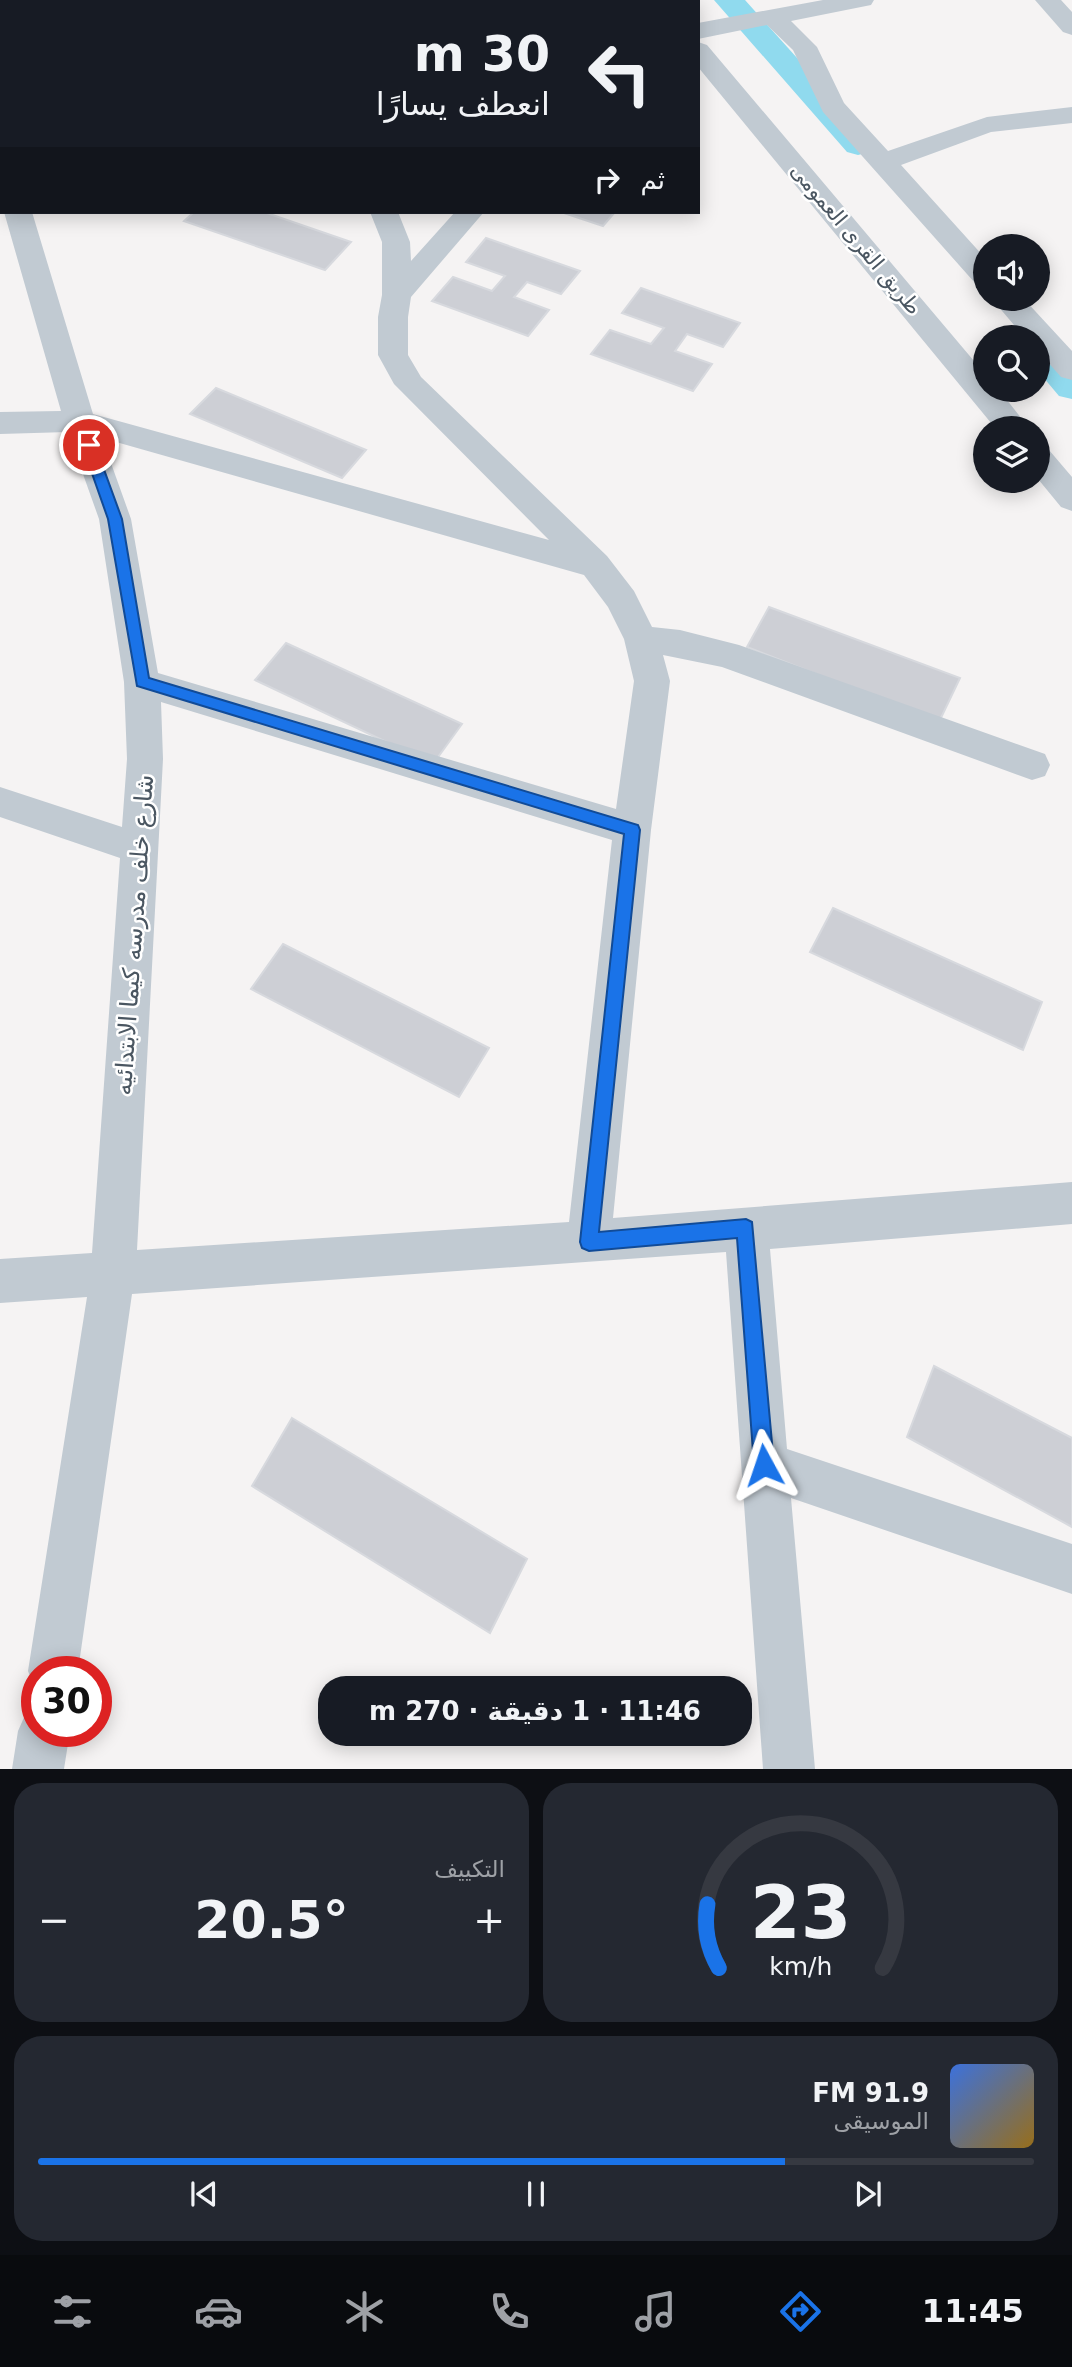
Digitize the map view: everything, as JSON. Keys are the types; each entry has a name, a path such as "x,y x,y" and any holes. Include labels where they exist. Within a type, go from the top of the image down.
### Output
{"street":[{"path":"700,37 767,17 862,0"},
{"path":"1047,0 1072,27"},
{"path":"767,17 804,47 832,106 973,262"},
{"name":"طريق القرى العمومى","path":"700,38 1004,416"},
{"path":"884,162 987,125 1072,115"},
{"name":"شارع خلف مدرسه كيما الابتدائيه","path":"19,214 80,421 115,519 142,682 145,759 113,1273 55,1656"},
{"path":"385,214 396,242 397,295 393,317 393,355 409,384 595,565 622,600 641,639 652,681 632,830 589,1242"},
{"path":"397,295 468,214"},
{"path":"1018,311 1072,370"},
{"path":"0,423 80,421 595,565"},
{"path":"1050,472 1072,499"},
{"path":"641,639 680,643 727,655 1032,765"},
{"path":"142,682 632,830"},
{"path":"0,802 139,849"},
{"path":"0,1281 589,1242 1072,1203"},
{"path":"746,1228 789,1769"},
{"path":"764,1465 1072,1569"},
{"path":"38,1769 41,1747"}],"building":[{"path":"192,214 270,214 351,242 325,270 184,221"},
{"path":"567,214 613,214 603,226"},
{"path":"486,238 580,271 561,294 527,282 514,297 549,310 528,336 432,301 453,277 492,291 505,276 466,262"},
{"path":"641,288 740,323 723,347 687,334 675,351 712,364 693,391 591,354 610,330 651,344 664,328 622,313"},
{"path":"216,388 366,450 342,478 190,414"},
{"path":"769,607 960,678 939,722 747,647"},
{"path":"286,643 462,724 433,764 255,680"},
{"path":"833,908 1042,1002 1023,1050 810,952"},
{"path":"283,944 489,1048 459,1097 251,989"},
{"path":"934,1366 1072,1438 1072,1527 907,1437"},
{"path":"292,1418 527,1559 490,1633 252,1486"}],"waterway":[{"path":"729,0 858,145"},
{"path":"1050,362 1072,387"}],"route":[{"path":"89,445 115,519 142,682 632,830 589,1242 746,1228 764,1465"}]}
